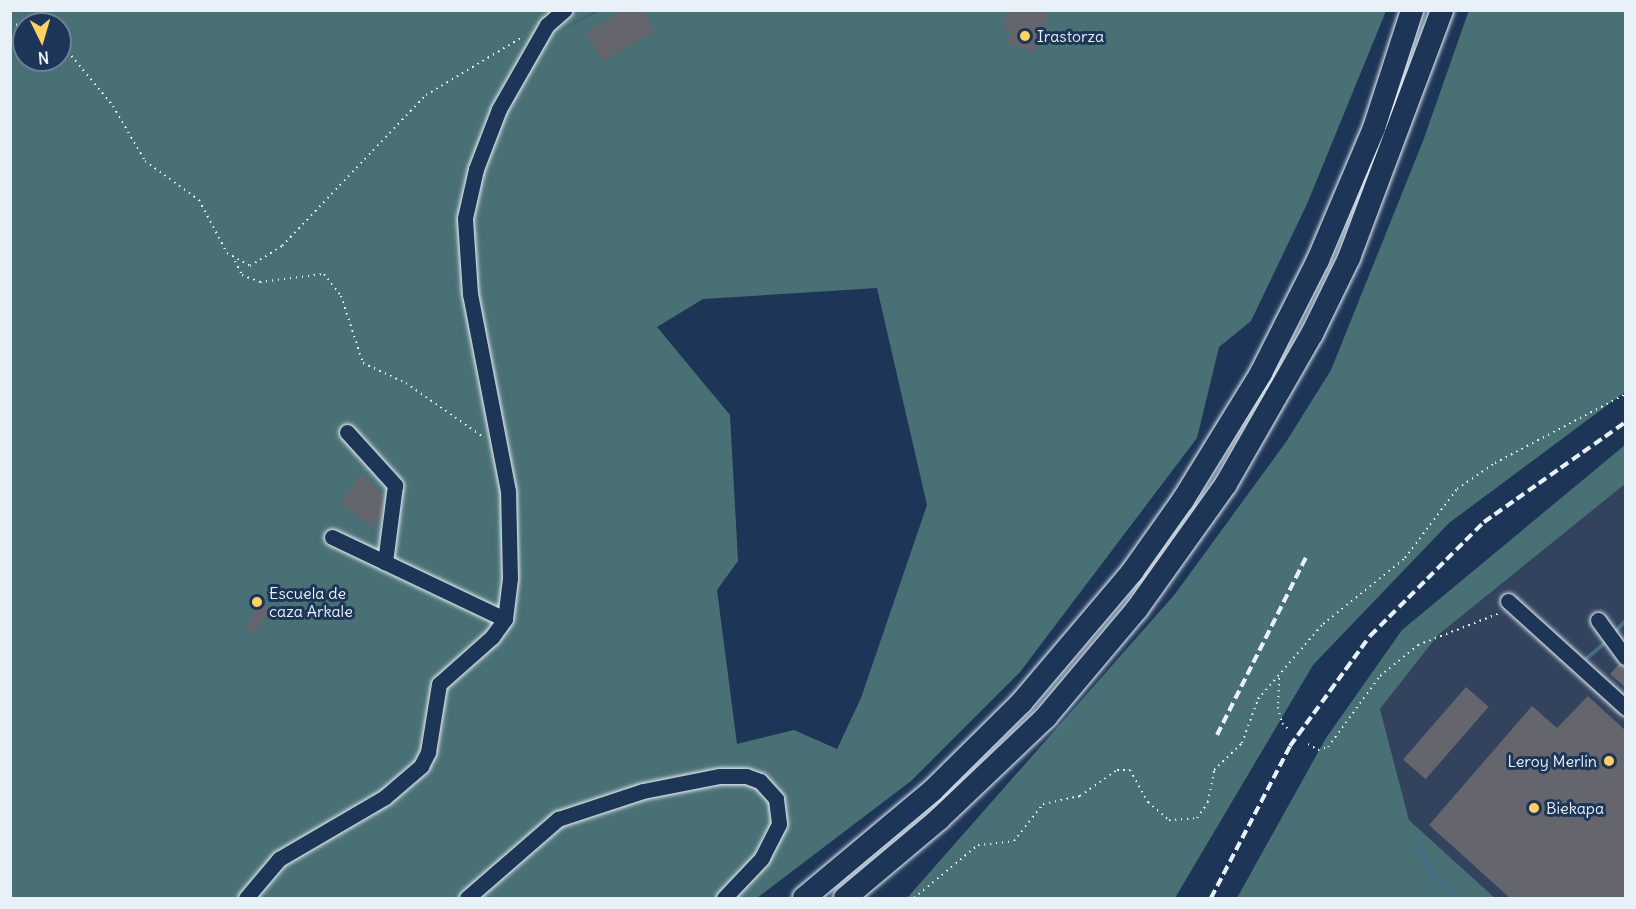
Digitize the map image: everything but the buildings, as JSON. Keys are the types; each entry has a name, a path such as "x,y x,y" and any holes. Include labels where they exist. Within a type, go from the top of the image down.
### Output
{"highway":[{"path":"804,898 933,790 1021,703 1118,590 1183,500 1305,288 1374,128 1412,10"},
{"path":"845,898 939,819 1046,717 1137,609 1226,484 1312,334 1349,258 1442,10"}],"street":[{"path":"246,898 279,859 386,797 421,766 428,752 439,684 492,637 505,619 510,536 503,465 470,294 465,218 476,169 499,109 554,16"},
{"path":"347,432 396,485 386,562"},
{"path":"332,537 505,619"},
{"path":"1508,601 1626,708"},
{"path":"1598,621 1625,657"},
{"path":"467,898 558,819 643,790 719,776 747,776 760,781 776,799 779,824 762,858 724,898"}],"path":[{"path":"235,261 250,266 266,260 426,95 554,16"},
{"path":"72,57 112,106 145,161 199,200 242,275 260,282 316,273 330,279 341,296 363,363 399,379 468,423 503,465"},
{"path":"914,898 978,845 1014,841 1043,804 1080,795 1117,770 1130,770 1148,802 1169,820 1197,818 1208,802 1214,770 1242,743 1256,702 1279,678 1323,624 1405,558 1457,489 1495,463 1626,394"},
{"path":"1308,744 1318,750 1328,747 1380,676 1418,645 1501,613 1510,620"},
{"path":"1279,678 1278,707 1281,723 1290,731"}],"shaded area":[{"path":"1625,484 1625,898 1495,898 1409,820 1380,709 1438,635"}],"green space":[{"path":"600,10 1386,11 1307,204 1251,321 1219,347 1197,438 1020,672 911,781 757,898 11,898 10,11 597,11 550,36","holes":["877,288 927,505 861,698 837,749 794,730 737,744 717,590 738,561 730,415 657,327 703,299"]},
{"path":"1469,10 1625,11 1625,392 1449,523 1313,665 1175,898 907,898 1175,594 1286,442 1331,370 1423,141"},
{"path":"1625,445 1625,484 1438,635 1380,709 1409,820 1495,898 1237,898 1326,738 1402,630"}],"waterway":[{"path":"1612,636 1626,620"},
{"path":"1587,658 1607,641"},
{"path":"1416,838 1433,877 1459,898"}],"railway":[{"path":"1211,898 1290,746 1370,636 1484,522 1626,422"},
{"path":"1217,735 1307,555"}],"place":[{"name":"Irastorza","path":"1025,36"},
{"name":"Escuela de caza Arkale","path":"257,602"},
{"name":"Leroy Merlin","path":"1609,761"},
{"name":"Biekapa","path":"1534,808"}]}
